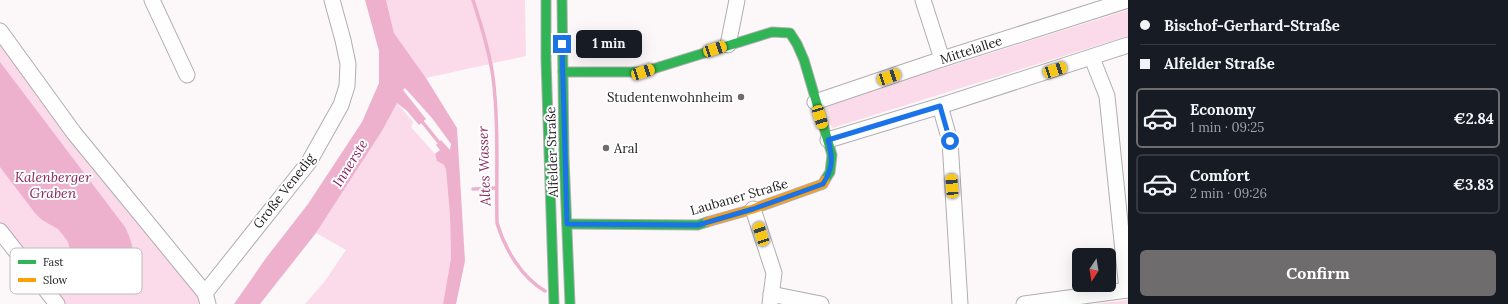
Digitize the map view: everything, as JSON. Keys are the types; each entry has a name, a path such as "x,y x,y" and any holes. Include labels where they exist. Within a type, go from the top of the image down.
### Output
{"street":[{"path":"152,0 187,75"},
{"name":"Große Venedig","path":"206,299 309,162 341,105 347,86 348,64 332,0"},
{"name":"Alfelder Straße","path":"546,0 546,53 554,304"},
{"name":"Alfelder Straße","path":"562,0 570,302"},
{"path":"563,72 643,72 728,45 737,0"},
{"path":"923,0 942,59"},
{"name":"Mittelallee","path":"815,102 942,59 1084,7 1128,0"},
{"path":"0,31 74,133 206,299"},
{"name":"Laubaner Straße","path":"567,224 698,225 753,209 823,184 830,172 832,155 815,102 804,60 790,33 772,32 728,45"},
{"path":"828,140 1092,58 1128,45"},
{"path":"1024,304 1128,290 1107,96 1092,58"},
{"path":"940,106 950,141 960,304"},
{"path":"753,209 774,273 770,299 821,304"},
{"path":"0,231 13,248"},
{"path":"49,294 57,304"}],"shaded area":[{"path":"386,0 525,0 526,56 426,78 394,33"},
{"path":"1128,10 1128,36 832,128 825,105"},
{"path":"0,35 205,304 63,304 55,294 142,294 142,248 19,248 0,224"},
{"path":"397,103 413,122 411,127 435,154 437,161 444,165 446,170 450,216 451,258 443,304 305,304 325,281 346,250 316,233 382,131"},
{"path":"1128,300 1128,304 1096,304"}],"water":[{"name":"Innerste","path":"365,0 386,0 394,33 426,78 457,128 465,261 456,304 443,304 451,258 450,216 446,170 444,165 437,161 435,154 440,150 436,145 441,140 450,150 451,144 432,118 405,88 403,90 426,119 419,125 407,111 397,103 382,131 316,233 260,304 234,304 266,258 308,204 362,122 379,83 379,51"},
{"name":"Kalenberger Graben","path":"0,62 125,227 132,248 70,248 68,242 58,229 42,220 35,213 0,167"}],"waterway":[{"name":"Altes Wasser","path":"473,0 487,47 495,95 497,131 497,223 504,243 515,262 528,278 545,291"},
{"path":"420,119 441,145"},
{"path":"473,189 496,188"}],"traffic: fast":[{"path":"546,0 546,60 554,304"},
{"path":"562,0 564,157 570,304"},
{"path":"563,72 643,72 772,32 790,33 804,60 832,155 830,172 825,180"},
{"path":"567,224 698,225 707,222"}],"traffic: slow":[{"path":"707,222 753,209 823,184 825,180"}],"place":[{"name":"Studentenwohnheim","path":"741,97"},
{"name":"Aral","path":"606,148"}],"route":[{"path":"562,44 567,224 698,225 753,209 823,184 830,172 832,155 828,140 940,106 950,141"}]}
